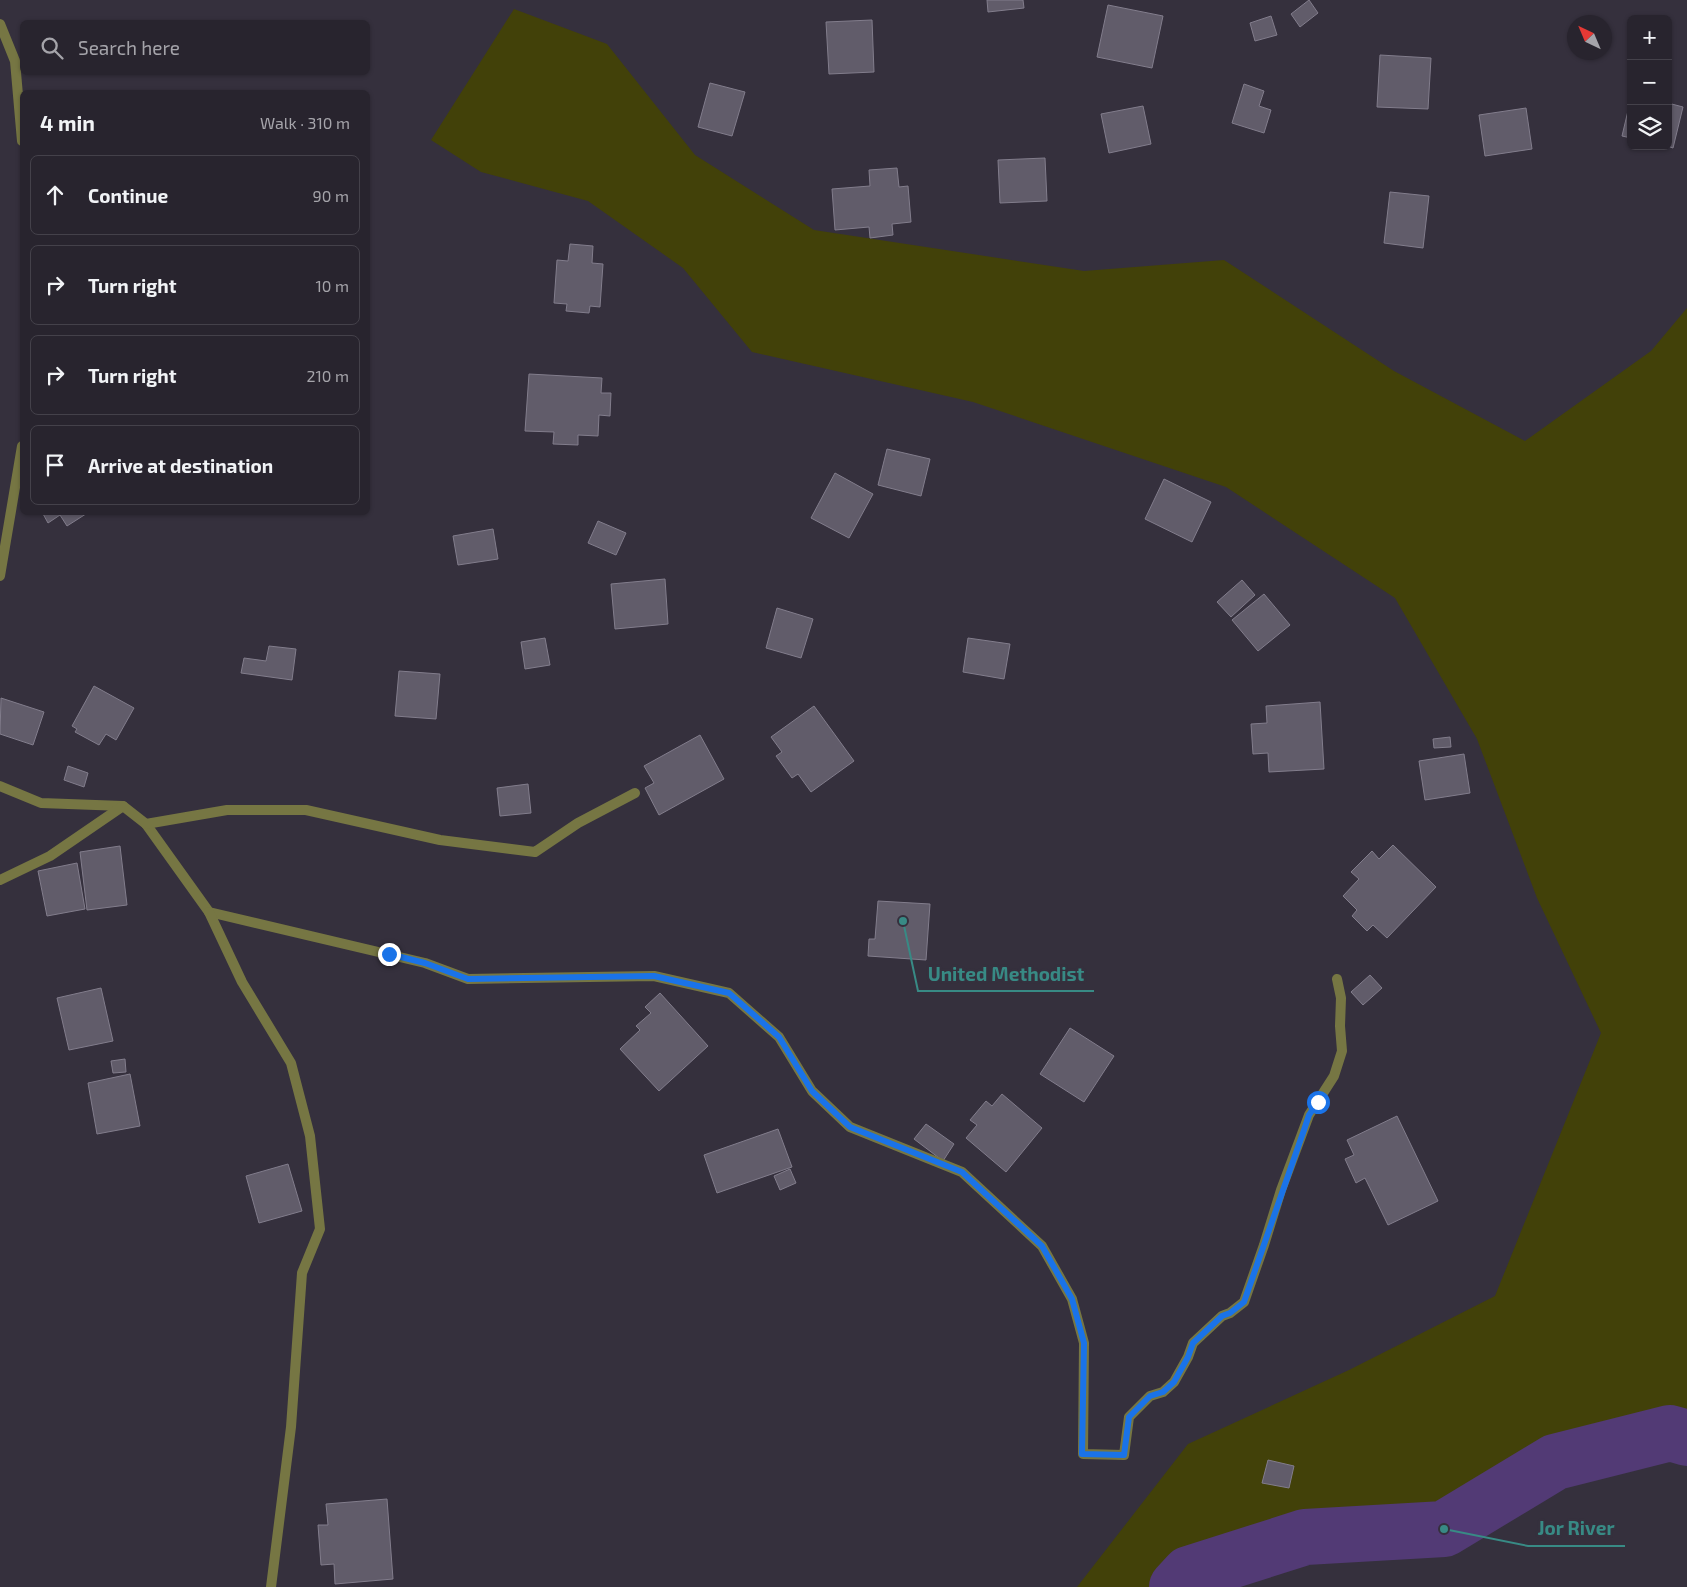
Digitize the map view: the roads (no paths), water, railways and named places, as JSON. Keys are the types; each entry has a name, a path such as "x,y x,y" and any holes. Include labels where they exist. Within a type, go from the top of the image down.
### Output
{"street":[{"path":"0,24 15,61 20,118"},
{"path":"0,576 20,458"},
{"path":"0,786 41,803 123,806 146,824 208,912 242,982 291,1063 310,1136 320,1229 302,1273 291,1427 271,1587"},
{"path":"146,824 227,810 306,810 440,840 535,852 578,823 635,793"},
{"path":"0,880 50,856 123,806"},
{"path":"208,912 425,963 468,979 654,976 729,993 779,1037 812,1091 850,1127 962,1172 1042,1246 1072,1299 1084,1343 1082,1454 1124,1455 1129,1417 1150,1396 1163,1392 1174,1382 1188,1357 1193,1343 1222,1316 1230,1313 1244,1302 1281,1190 1309,1115 1334,1076 1342,1051 1340,1026 1341,998 1337,979"}],"waterway":[{"path":"1177,1587 1189,1574 1305,1537 1444,1529 1555,1462 1670,1433 1687,1438"}],"place":[{"name":"United Methodist","path":"903,921"},
{"name":"Jor River","path":"1444,1529"}]}
